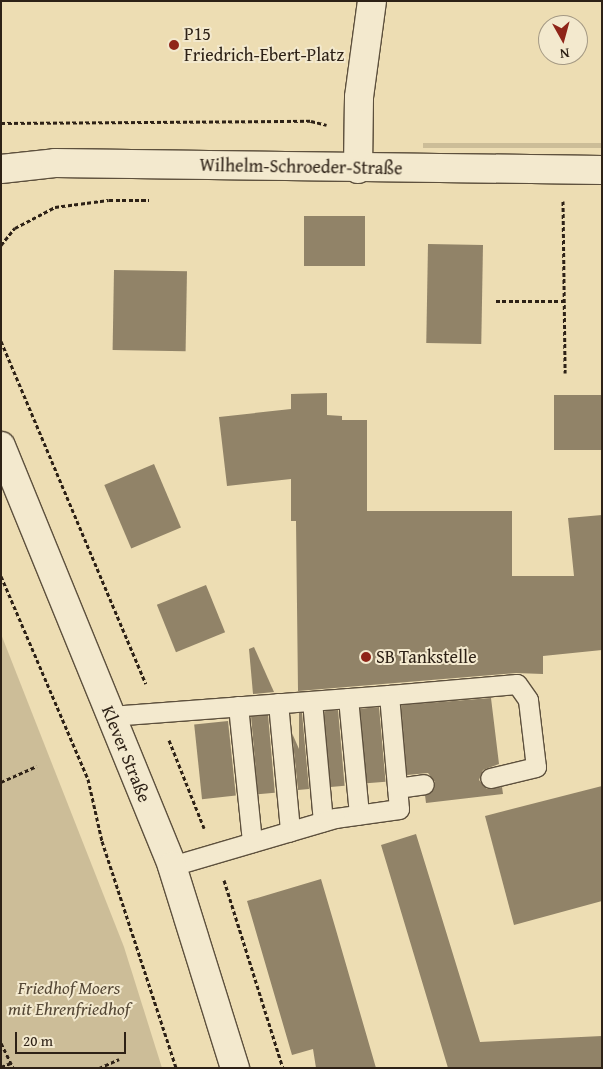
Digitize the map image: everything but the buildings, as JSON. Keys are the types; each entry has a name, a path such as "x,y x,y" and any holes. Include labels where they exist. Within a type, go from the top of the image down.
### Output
{"main road":[{"path":"358,169 359,97 372,1"},
{"name":"Wilhelm-Schroeder-Straße","path":"1,169 55,163 358,169 602,170"},
{"name":"Klever Straße","path":"1,446 172,866 235,1068"}],"lane":[{"path":"110,716 517,684 528,700 536,768 490,778"},
{"path":"172,866 323,821 399,809 389,695"},
{"path":"348,698 359,814"},
{"path":"312,701 323,821"},
{"path":"278,703 290,832"},
{"path":"238,706 252,842"},
{"path":"397,788 424,784"}],"path":[{"path":"1,123 311,122 359,131"},
{"path":"1,245 15,228 55,206 109,200 158,200"},
{"path":"554,201 573,201"},
{"path":"563,201 565,373"},
{"path":"496,301 564,301"},
{"path":"1,576 88,779 102,842 176,1068"},
{"path":"1,782 37,766"},
{"path":"1,1042 13,1068"},
{"path":"98,1068 119,1059"},
{"path":"1,1067 11,1063"}],"green space":[{"path":"423,143 602,143 602,148 423,148"},
{"name":"Friedhof Moers mit Ehrenfriedhof","path":"1,634 124,947 162,1068 1,1068"}],"place":[{"name":"P15 Friedrich-Ebert-Platz","path":"174,45"},
{"name":"SB Tankstelle","path":"366,657"}]}
